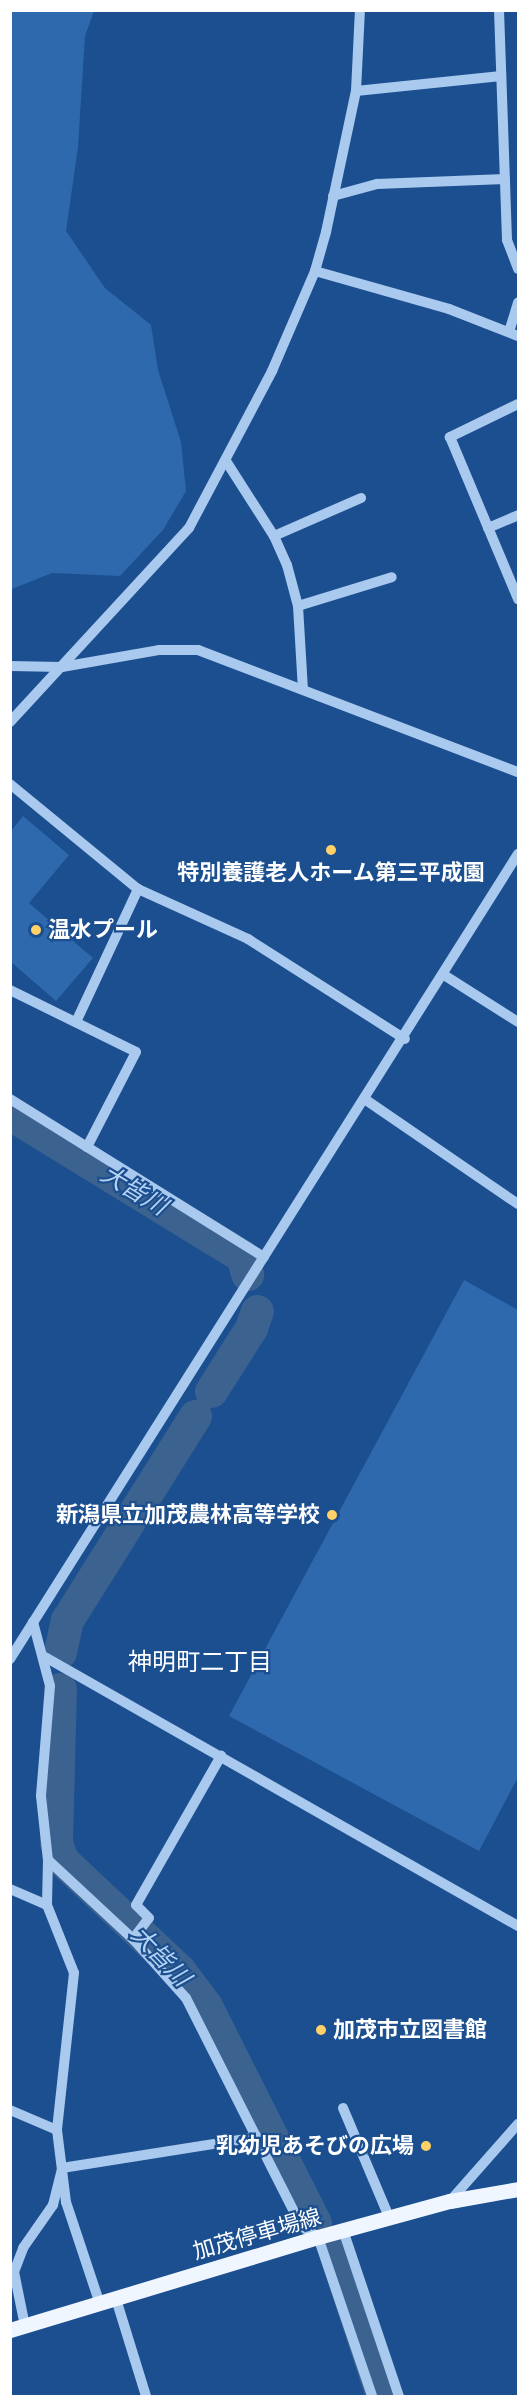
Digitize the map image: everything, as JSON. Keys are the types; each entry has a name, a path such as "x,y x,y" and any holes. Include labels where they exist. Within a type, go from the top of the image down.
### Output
{"main road":[{"name":"加茂停車場線","path":"18,2328 318,2237 344,2233 450,2201 519,2189"}],"street":[{"path":"10,722 189,528 242,431 315,271 356,91 360,10"},
{"path":"499,10 507,240 519,269"},
{"path":"356,91 501,76"},
{"path":"333,196 377,184 505,179"},
{"path":"315,271 449,309 514,334 519,302"},
{"path":"519,404 450,437 519,599"},
{"path":"225,461 274,536 298,606 303,690"},
{"path":"274,536 361,498"},
{"path":"489,528 519,515"},
{"path":"298,606 392,577"},
{"path":"10,666 62,667 159,650 198,650 519,772"},
{"path":"10,784 138,889 248,939 405,1039"},
{"path":"10,1659 405,1039 519,854"},
{"path":"76,1022 138,889"},
{"path":"444,975 519,1022"},
{"path":"10,990 136,1052 87,1147"},
{"path":"10,1099 264,1257"},
{"path":"366,1100 519,1204"},
{"path":"33,1622 45,1657 50,1686 41,1796 48,1860 47,1905 74,1973 57,2130 66,2202 100,2304"},
{"path":"45,1657 519,1926"},
{"path":"134,1939 149,1918 136,1905 221,1756"},
{"path":"48,1860 134,1939 186,1998 258,2136 301,2226 318,2237 372,2397"},
{"path":"10,1890 47,1905"},
{"path":"343,2108 390,2219"},
{"path":"10,2110 57,2130"},
{"path":"450,2201 519,2124"},
{"path":"62,2168 258,2136"},
{"path":"18,2328 14,2272 23,2248 53,2205 62,2168"},
{"path":"344,2233 399,2397"},
{"path":"116,2299 147,2397"}],"shaded area":[{"path":"10,11 94,11 85,36 78,147 66,231 105,288 151,325 158,370 181,442 186,491 163,530 120,576 52,573 12,589"},
{"name":"温水プール","path":"23,816 69,855 29,903 93,958 56,1001 11,962 11,831"},
{"path":"464,1280 518,1310 518,1777 479,1851 229,1716"}],"waterway":[{"name":"大皆川","path":"10,1114 242,1256 247,1274"},
{"name":"大皆川","path":"211,1391 251,1328 257,1311"},
{"name":"大皆川","path":"60,1652 67,1620 195,1416"},
{"name":"大皆川","path":"60,1689 56,1842 62,1860 179,1970 206,2006 315,2223"},
{"name":"大皆川","path":"335,2252 382,2396"}],"place":[{"name":"特別養護老人ホーム第三平成園","path":"331,850"},
{"name":"温水プール","path":"36,930"},
{"name":"新潟県立加茂農林高等学校","path":"332,1515"},
{"name":"加茂市立図書館","path":"321,2030"},
{"name":"乳幼児あそびの広場","path":"426,2146"}],"district":[{"name":"神明町二丁目","path":"200,1662"}]}
